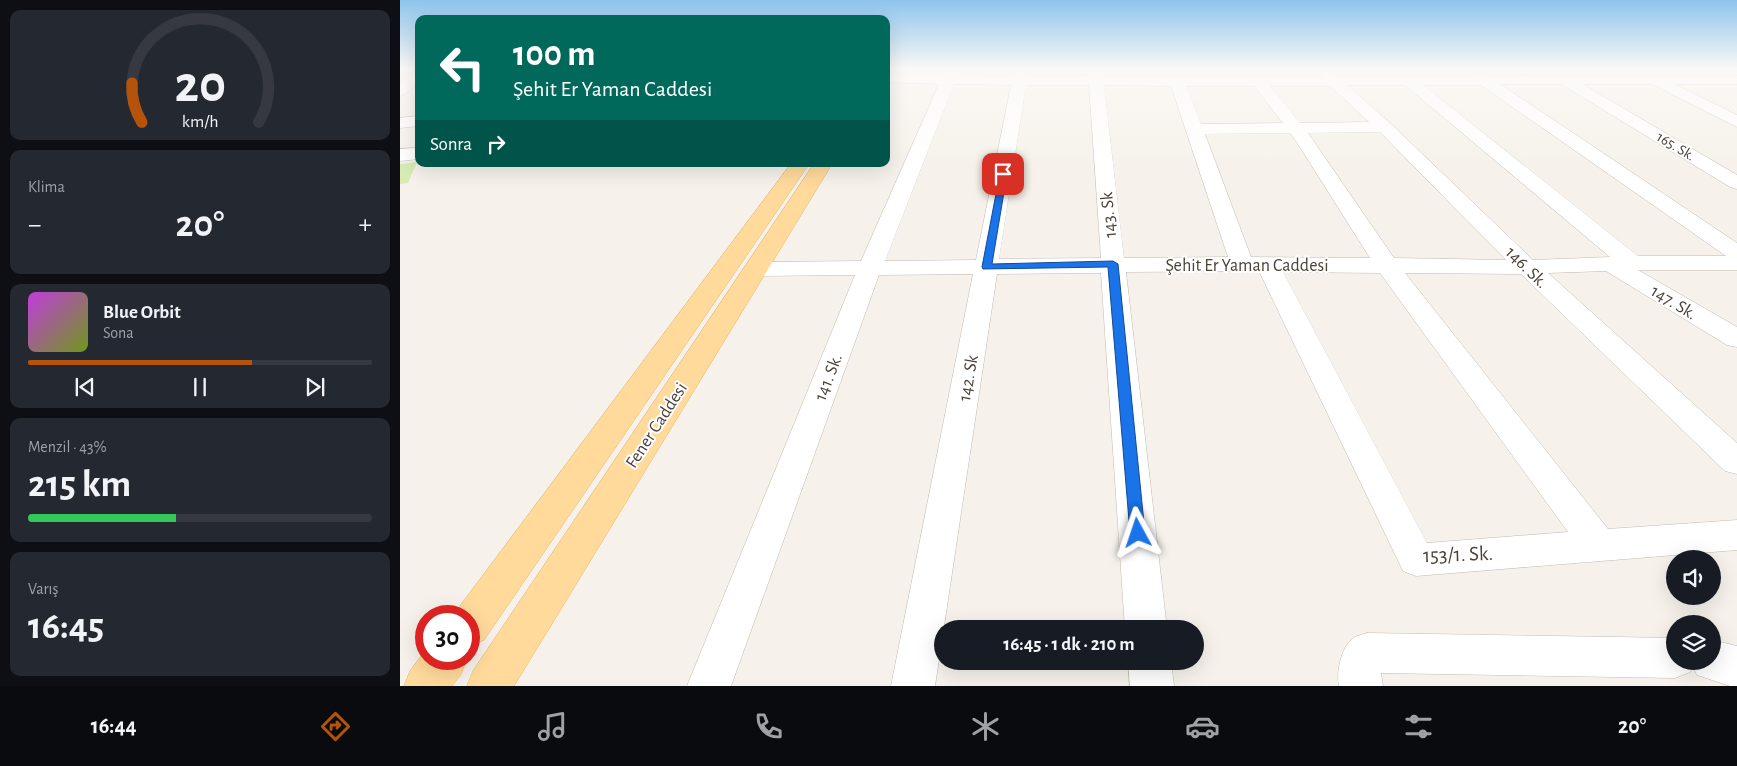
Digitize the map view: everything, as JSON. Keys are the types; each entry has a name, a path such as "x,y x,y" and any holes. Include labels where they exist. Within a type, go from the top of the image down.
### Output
{"main road":[{"name":"Fener Caddesi","path":"480,612 798,167"},
{"name":"Fener Caddesi","path":"488,686 821,167"},
{"path":"426,686 438,670"}],"street":[{"name":"141. Sk.","path":"709,686 870,268 939,101"},
{"name":"142. Sk","path":"914,686 1016,101"},
{"name":"143. Sk","path":"1098,101 1145,620"},
{"path":"1184,101 1193,129 1255,264"},
{"path":"1274,101 1294,127 1387,266 1599,546"},
{"name":"146. Sk.","path":"1355,101 1527,268 1737,462"},
{"name":"147. Sk.","path":"1427,101 1622,264 1737,340"},
{"path":"1515,101 1737,253"},
{"name":"165. Sk.","path":"1600,101 1737,183"},
{"path":"1696,101 1737,122"},
{"path":"400,123 415,121"},
{"path":"1193,129 1384,127"},
{"path":"400,147 415,145"},
{"path":"400,156 415,154"},
{"name":"Şehit Er Yaman Caddesi","path":"756,269 1113,264 1527,268 1622,264 1737,263"},
{"name":"153/1. Sk.","path":"1255,264 1416,560 1737,535"},
{"path":"1361,686 1358,678 1360,660 1367,653 1666,658"},
{"path":"1721,663 1737,667"},
{"path":"1150,670 1152,686"}],"green space":[{"path":"415,162 408,183 400,184 400,164"}],"route":[{"path":"1003,174 987,267 1113,264 1138,533"}]}
